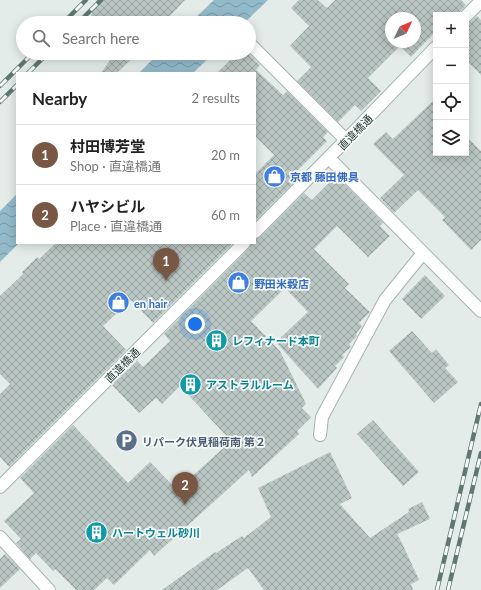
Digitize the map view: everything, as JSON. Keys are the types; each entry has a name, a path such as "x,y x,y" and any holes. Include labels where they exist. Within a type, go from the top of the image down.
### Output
{"street":[{"path":"469,13 481,1"},
{"name":"直違橋通","path":"256,231 435,48"},
{"path":"256,50 346,140"},
{"path":"329,158 481,311"},
{"name":"直違橋通","path":"0,487 243,244"},
{"path":"320,435 322,417 385,300 422,252"},
{"path":"0,537 49,590"}],"water":[{"path":"214,0 268,0 251,16 197,16"},
{"path":"152,60 207,60 194,72 140,72"},
{"path":"16,195 16,244 18,244 0,262 0,211"}],"building":[{"path":"97,0 185,0 170,16 91,16"},
{"path":"299,0 318,0 327,8 335,0 461,0 466,5 460,12 433,12 433,34 421,47 421,12 385,12 385,48 398,48 368,78 381,91 361,111 355,105 338,122 297,81 311,67 290,46 309,26 291,8"},
{"path":"477,16 481,20 481,75 469,63 469,22"},
{"path":"402,48 420,48 411,57"},
{"path":"110,60 131,60 118,72 102,72"},
{"path":"230,60 255,60 260,65 256,70 283,95 287,91 328,132 323,137 327,141 290,178 294,182 256,220 256,173 274,155 256,137 256,72 218,72"},
{"path":"433,101 433,156 469,156 469,139 481,151 481,240 471,250 442,220 445,217 418,190 394,213 380,198 404,175 373,144 386,132 393,139"},
{"path":"336,176 383,223 380,226 390,236 368,257 337,226 314,249 349,284 345,288 370,312 359,323 362,326 356,334 357,336 349,344 351,347 342,355 344,357 335,366 337,368 318,389 276,342 308,312 285,288 251,321 280,351 306,404 302,408 311,417 297,431 299,434 252,477 249,470 154,556 150,550 114,585 107,578 94,590 76,590 55,569 53,571 36,553 30,559 16,543 21,539 4,521 34,493 20,478 73,425 128,483 150,462 177,490 231,441 180,386 162,404 156,398 139,413 112,385 137,361 143,367 170,341 164,334 249,248 251,244 256,244 256,239 260,237 304,193 312,200"},
{"path":"55,244 232,244 153,323 131,300 103,326 126,350 9,467 0,457 0,394 10,384 0,374 0,296 23,274 22,272 37,257 39,259"},
{"path":"425,275 445,296 421,319 402,299"},
{"path":"412,331 432,353 436,349 449,365 445,368 458,382 434,403 389,351"},
{"path":"373,420 419,472 403,486 357,434"},
{"path":"330,452 352,498 340,504 370,538 409,512 408,509 422,502 430,519 397,534 419,580 411,584 413,590 264,590 248,568 217,590 162,590 215,552 216,553 242,536 244,538 271,517 258,488"},
{"path":"5,554 20,569 0,588 0,559"}],"railway":[{"path":"70,16 86,0"},
{"path":"85,16 101,0"},
{"path":"0,86 26,60"},
{"path":"29,72 41,60"},
{"path":"0,102 16,86"},
{"path":"437,590 481,404"},
{"path":"448,590 481,453"}],"place":[{"name":"京都 藤田佛具","path":"274,176"},
{"name":"村田博芳堂","path":"166,281"},
{"name":"野田米穀店","path":"239,283"},
{"name":"en hair","path":"118,303"},
{"name":"レフィナード本町","path":"216,340"},
{"name":"アストラルルーム","path":"191,384"},
{"name":"リパーク伏見稲荷南 第２","path":"126,441"},
{"name":"ハヤシビル","path":"185,505"},
{"name":"ハートウェル砂川","path":"97,532"}]}
